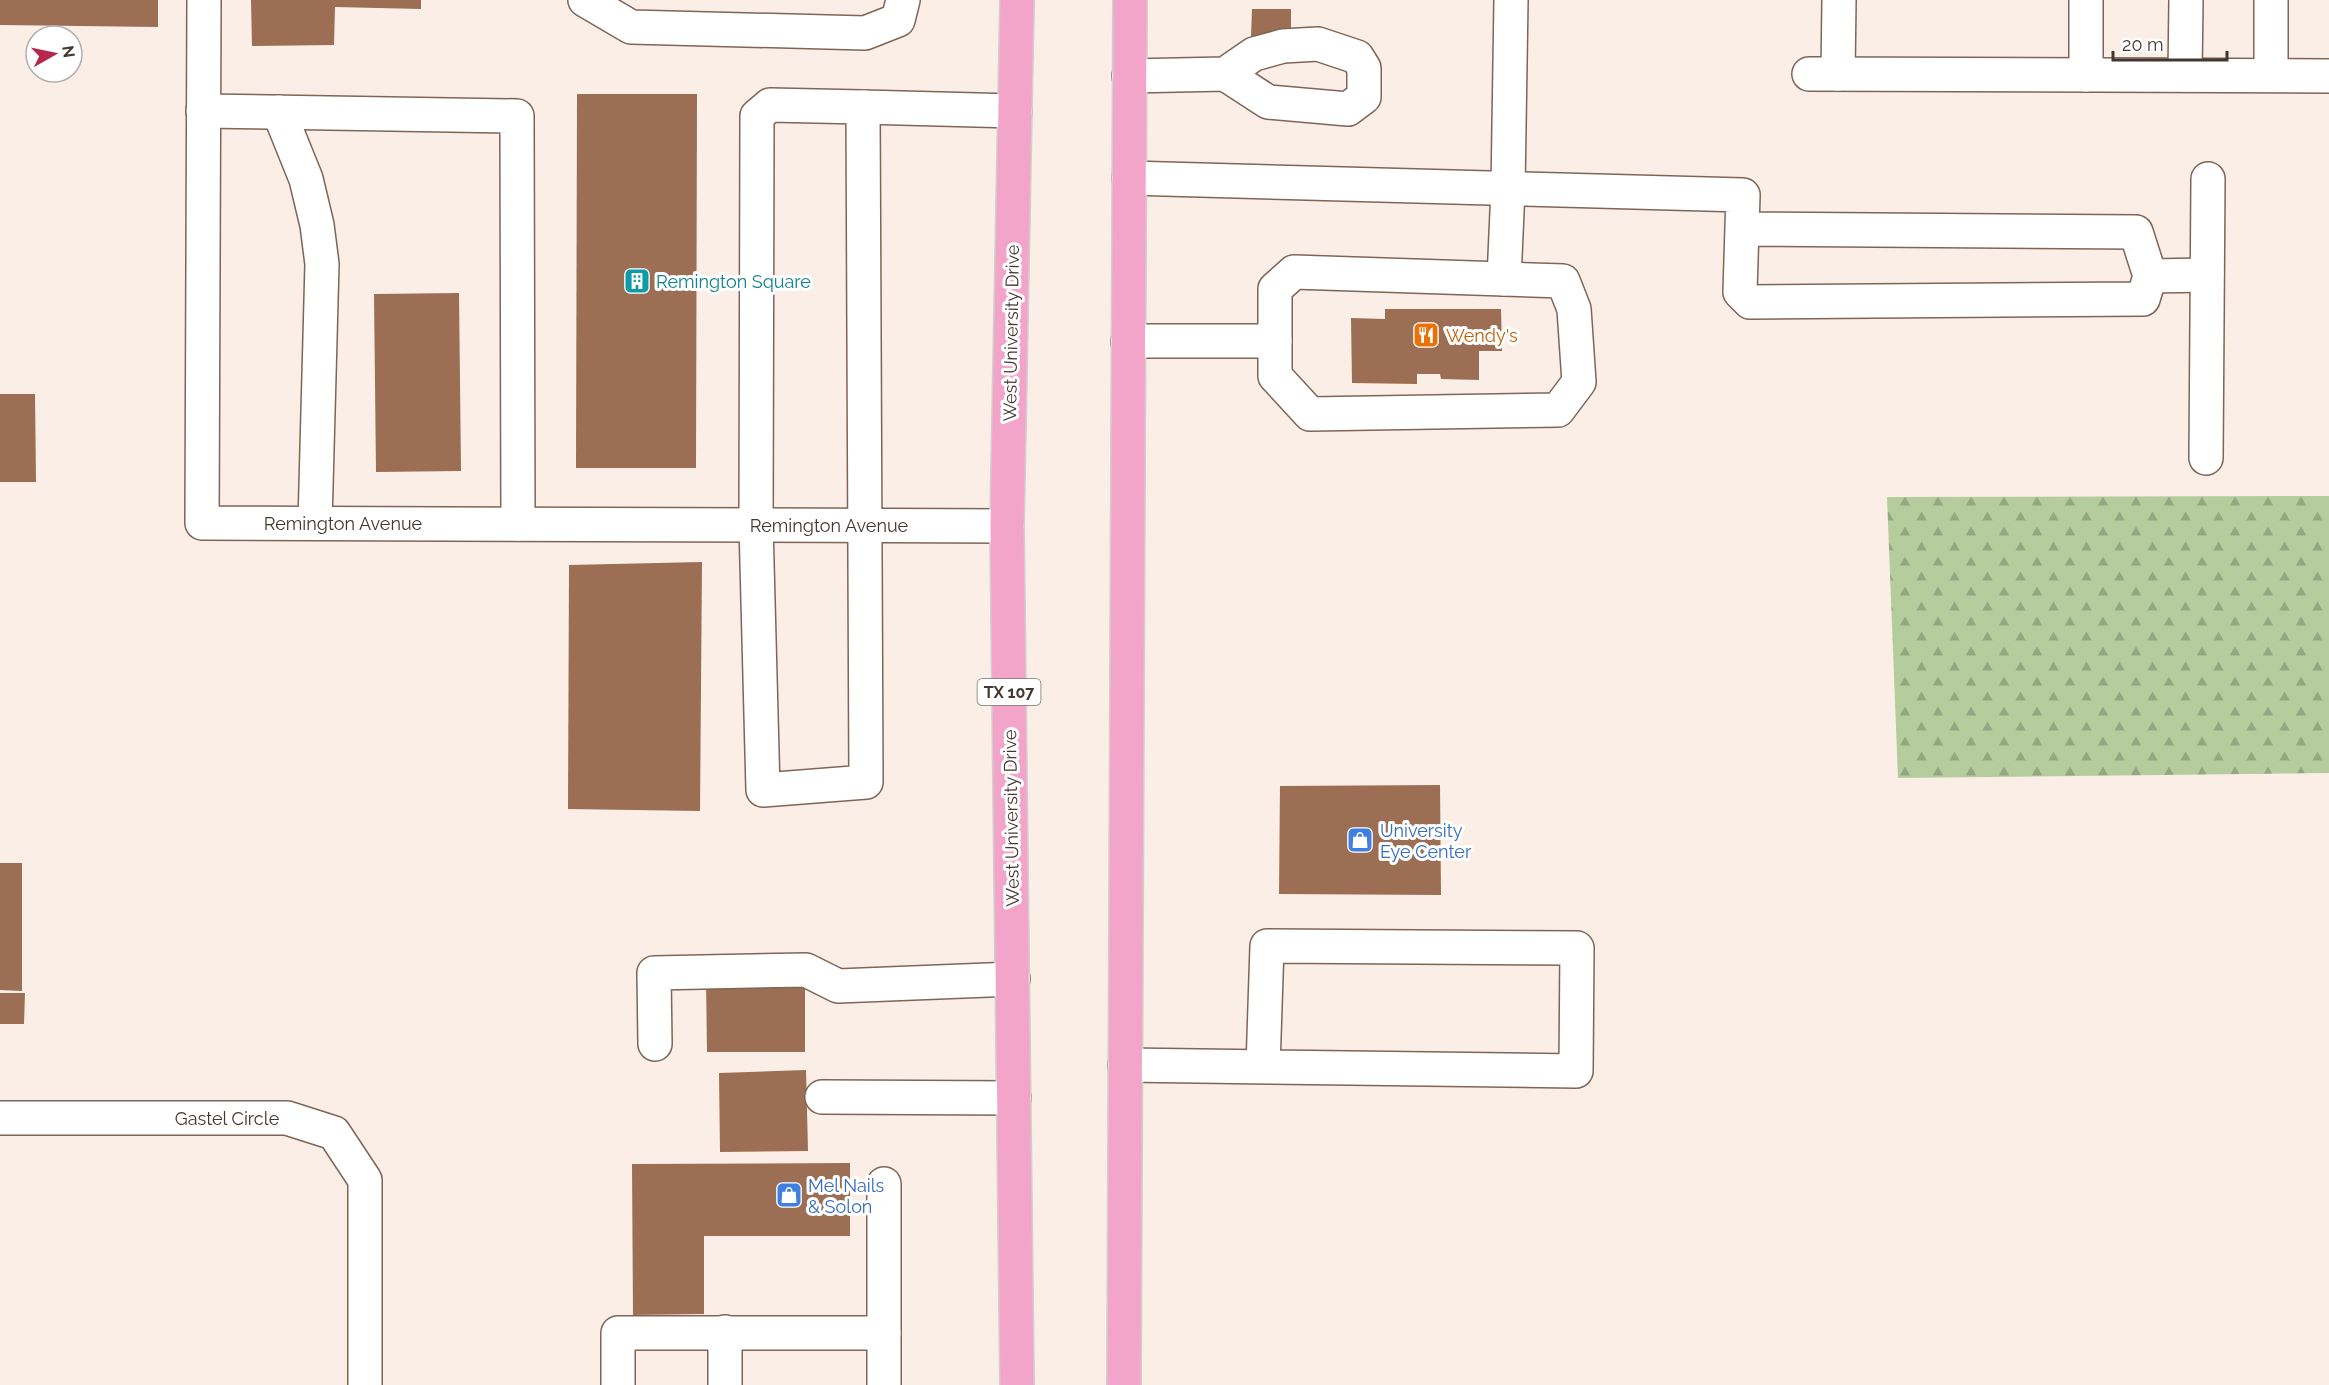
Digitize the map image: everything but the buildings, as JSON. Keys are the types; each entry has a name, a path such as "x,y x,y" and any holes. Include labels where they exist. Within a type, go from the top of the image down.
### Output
{"main road":[{"name":"West University Drive","path":"1017,0 1007,526 1017,1385"},
{"path":"1124,1385 1130,0"}],"street":[{"name":"Remington Avenue","path":"204,0 202,523 1007,526"},
{"path":"585,0 631,27 865,33 898,20 903,0"},
{"path":"1504,279 1508,189 1510,0"},
{"path":"1839,0 1823,74 2329,76"},
{"path":"2086,0 2086,75"},
{"path":"2185,75 2186,0"},
{"path":"2271,0 2271,75"},
{"path":"1129,76 1225,74"},
{"path":"863,107 866,782 763,790 756,525 757,116 770,105 863,107 1015,111"},
{"path":"203,111 517,116 518,524"},
{"path":"279,112 306,180 317,225 322,264 315,523"},
{"path":"1129,178 1743,195 1740,292 1750,302 2143,299 2150,276 2136,232 1742,229"},
{"path":"2206,458 2208,179"},
{"path":"1294,272 1504,279 1563,281 1574,309 1579,382 1558,410 1310,414 1275,376 1275,290 1294,272"},
{"path":"2150,276 2207,275"},
{"path":"1128,341 1275,341"},
{"path":"1125,1065 1263,1067 1576,1071 1577,948 1267,946 1263,1067"},
{"path":"655,1044 654,973 806,970 838,986 1013,979"},
{"path":"822,1097 1014,1098"},
{"name":"Gastel Circle","path":"0,1118 287,1118 334,1133 365,1180 365,1385"},
{"path":"884,1184 884,1385"},
{"path":"725,1332 725,1385"},
{"path":"618,1385 618,1333 884,1333"}],"green space":[{"path":"2329,496 2329,773 1898,778 1887,497"}],"place":[{"name":"Remington Square","path":"637,281"},
{"name":"Wendy's","path":"1426,335"},
{"name":"University Eye Center","path":"1360,840"},
{"name":"Mel Nails & Solon","path":"789,1195"}]}
